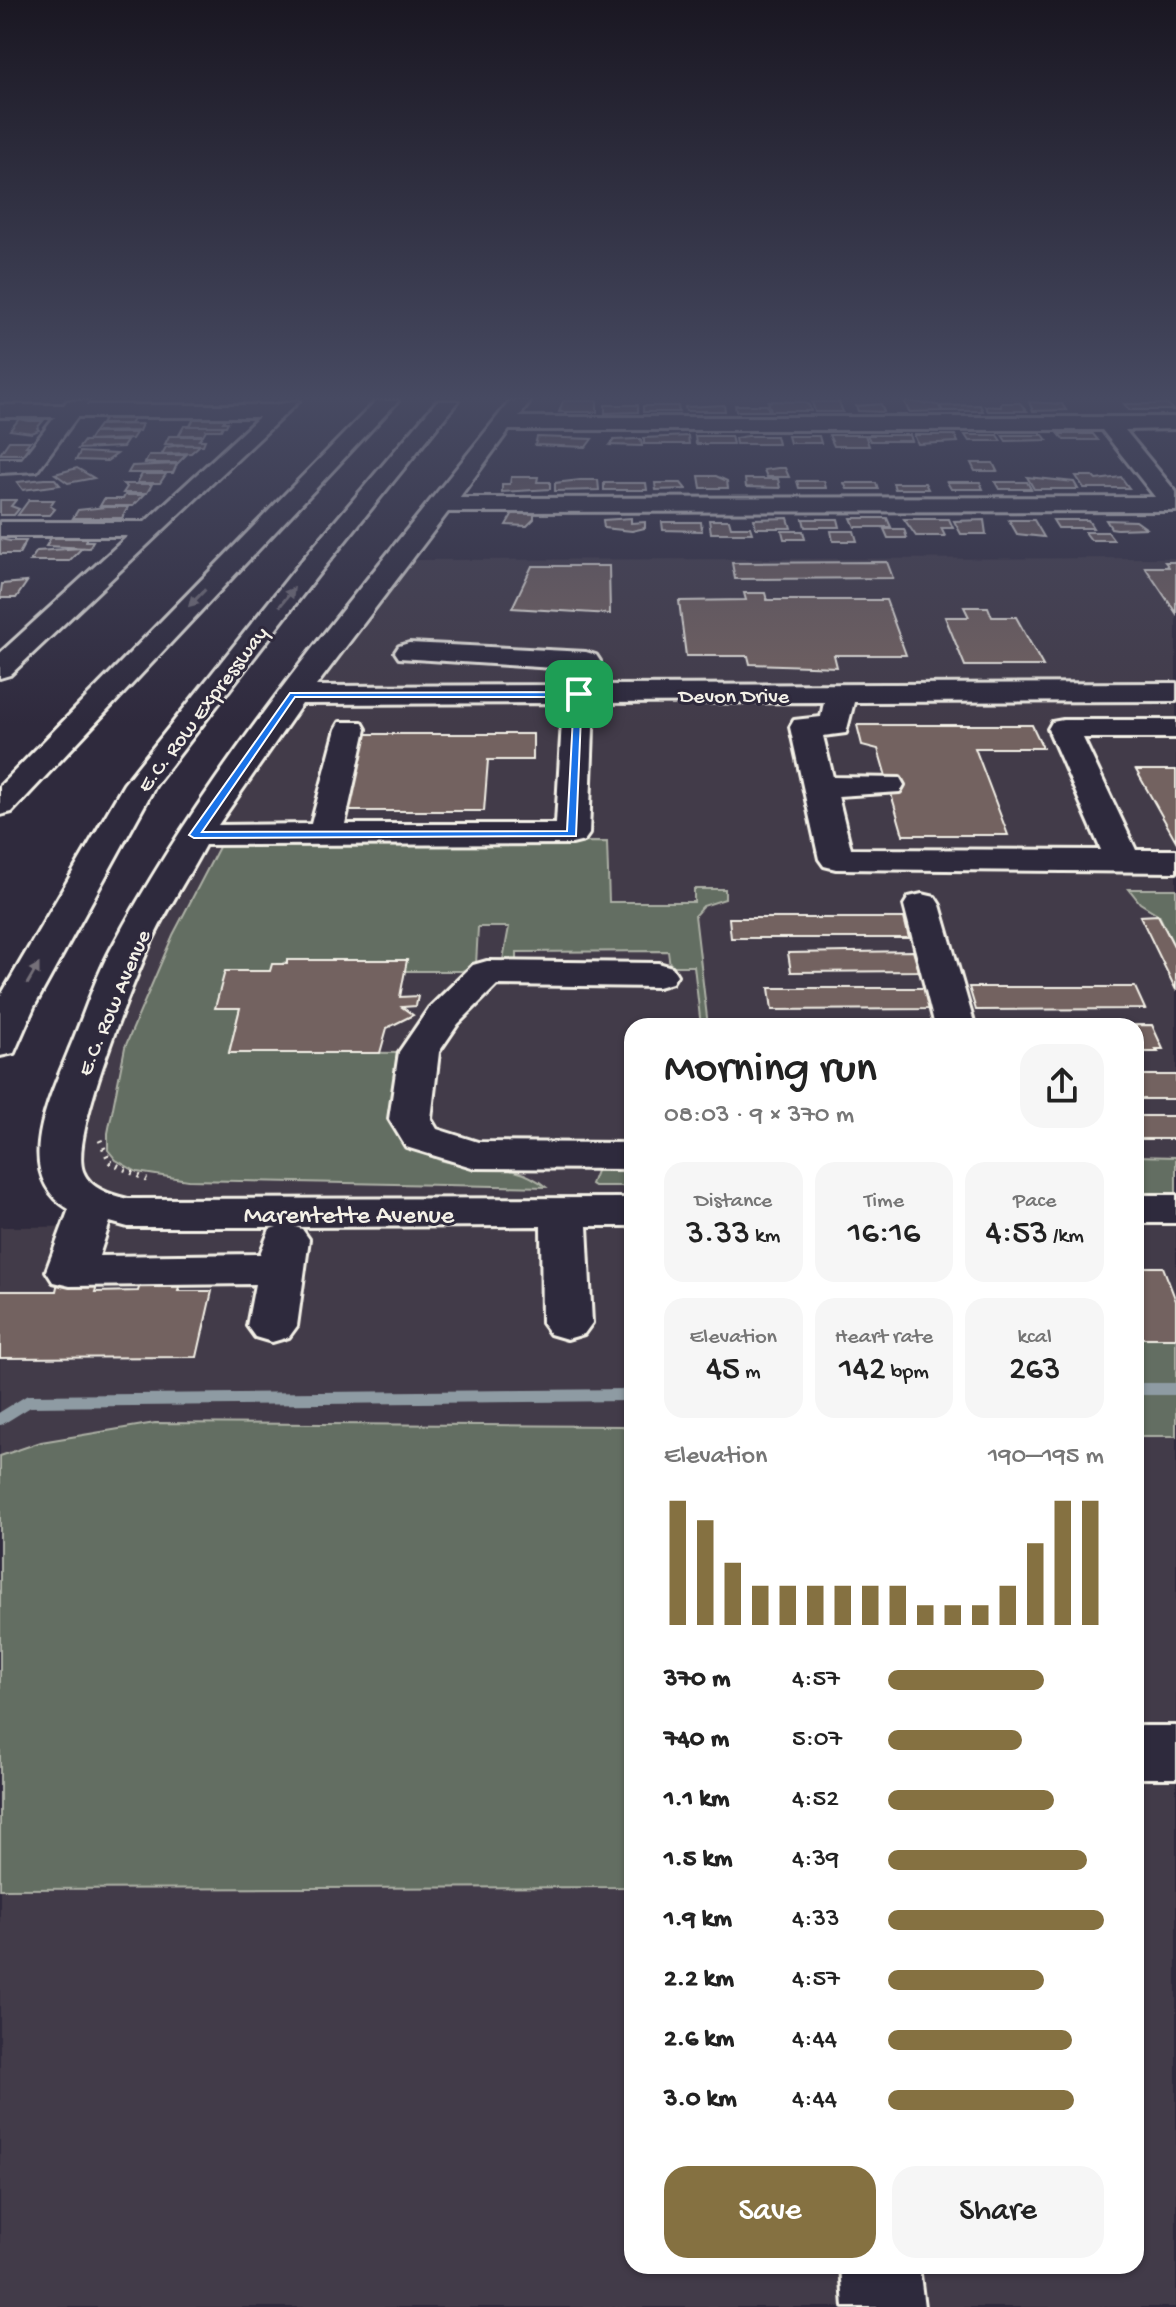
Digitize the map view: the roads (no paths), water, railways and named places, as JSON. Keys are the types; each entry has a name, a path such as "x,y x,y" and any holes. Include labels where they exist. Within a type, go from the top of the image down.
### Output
{"main road":[{"path":"0,669 172,509"},
{"path":"0,805 285,509"},
{"name":"E.C. Row Expressway","path":"0,1044 14,1007 140,784 359,509"},
{"name":"E.C. Row Avenue","path":"82,1197 59,1168 67,1109 128,952 194,835 293,695 437,509"},
{"path":"0,529 150,529"},
{"path":"8,625 47,625"},
{"path":"194,835 572,834 579,694 586,661 409,652"},
{"path":"1085,679 1110,729"},
{"name":"Devon Drive","path":"293,695 579,694 682,686 728,702 915,687 1085,679 1157,686"},
{"path":"841,693 835,726 805,727 836,859 1176,861"},
{"path":"325,835 351,729"},
{"path":"1123,861 1063,729 1176,729"},
{"path":"819,787 888,785"},
{"path":"922,905 953,1018"},
{"path":"624,1156 475,1155 421,1138 410,1119 419,1052 443,1016 487,973 658,975"},
{"path":"567,1323 569,1156"},
{"path":"82,1197 70,1271 281,1269"},
{"name":"Marentette Avenue","path":"82,1197 128,1213 624,1212"},
{"path":"1144,1209 1176,1209"},
{"path":"272,1326 290,1213"},
{"path":"1144,1752 1176,1752"},
{"path":"881,2274 884,2307"}],"waterway":[{"path":"1144,1389 1176,1389"},
{"path":"0,1419 29,1401 624,1395"}]}
